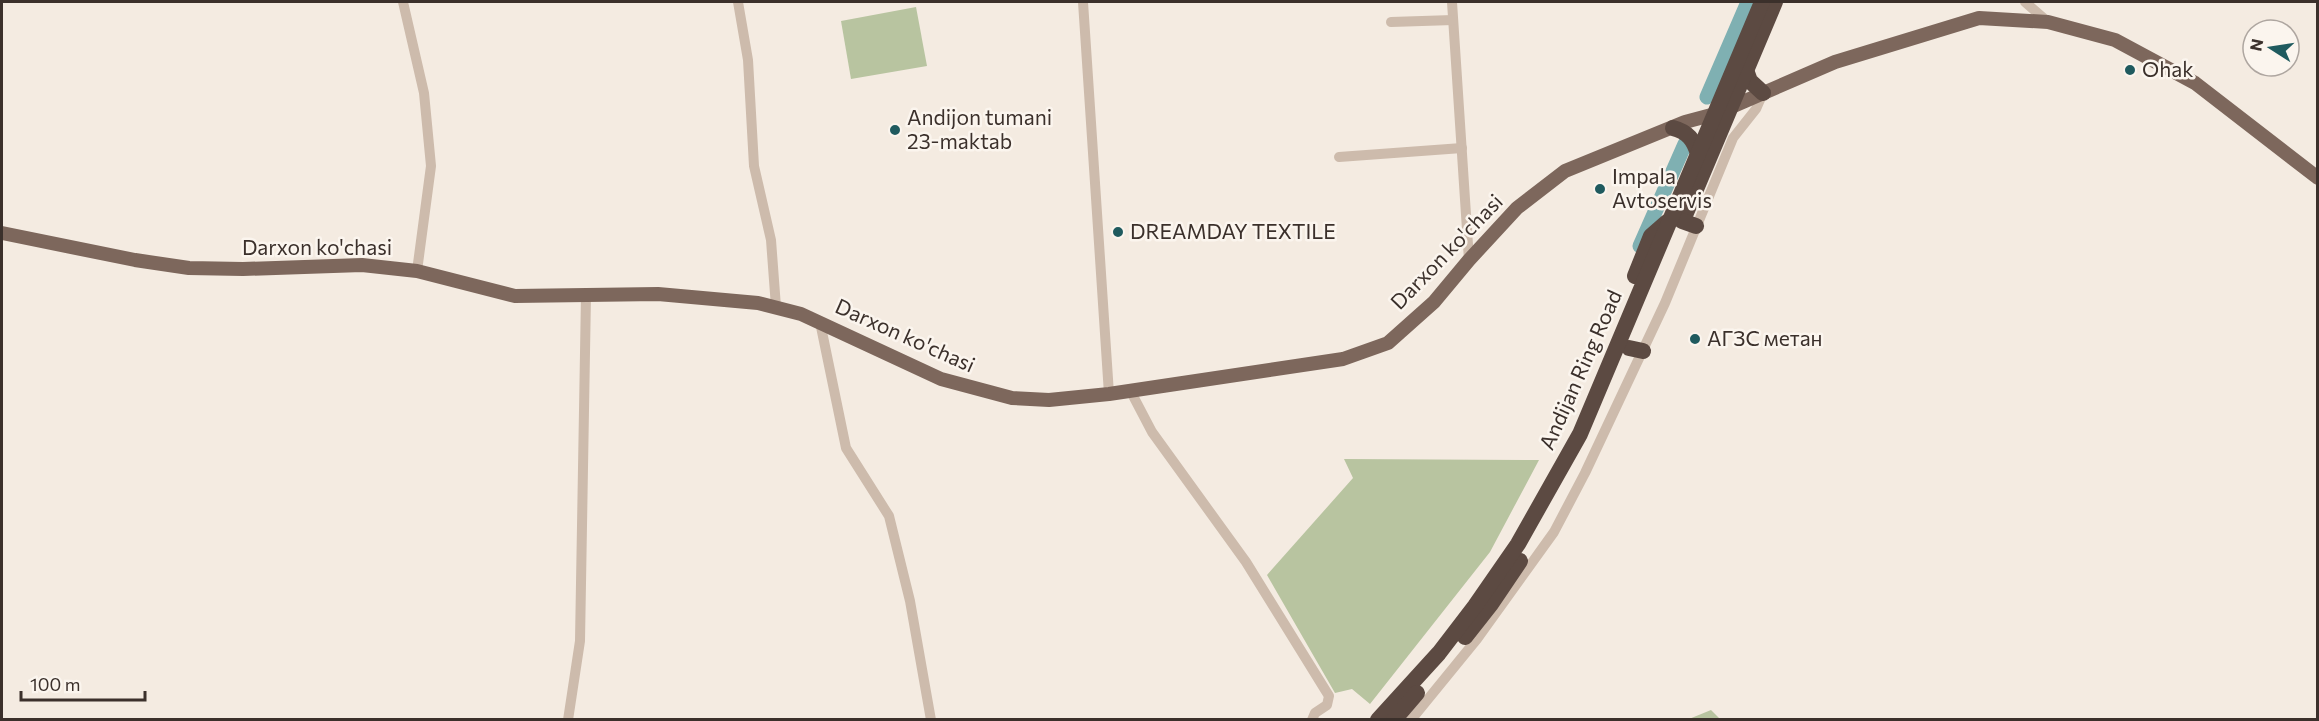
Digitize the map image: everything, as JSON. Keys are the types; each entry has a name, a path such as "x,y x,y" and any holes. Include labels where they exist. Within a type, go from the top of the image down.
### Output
{"highway":[{"name":"Andijan Ring Road","path":"1378,720 1438,653 1475,606 1518,544 1580,434 1610,364 1683,222 1698,154 1762,2"},
{"name":"Andijan Ring Road","path":"1394,720 1491,604 1558,498 1588,442 1636,349 1683,222 1775,2"},
{"path":"1746,70 1750,81 1763,93"},
{"path":"1672,128 1681,130 1694,140 1698,154"}],"main road":[{"name":"Darxon ko'chasi","path":"2,233 135,260 189,268 243,269 363,265 417,271 515,296 657,294 758,303 801,314 941,379 1012,398 1048,400 1109,394 1343,359 1388,343 1434,302 1517,208 1565,171 1672,128 1715,114 1835,62 1979,18 2048,22 2115,40 2195,83 2318,178"}],"street":[{"path":"403,2 424,93 431,166 417,271"},
{"path":"738,2 748,60 754,166 771,240 776,307"},
{"path":"1083,2 1109,394"},
{"path":"1452,2 1469,260"},
{"path":"2025,2 2048,22"},
{"path":"1391,22 1453,20"},
{"path":"1683,222 1733,138 1756,109 1763,93"},
{"path":"1339,157 1461,148"},
{"path":"568,720 580,641 586,296"},
{"path":"820,322 846,448 889,516 910,601 931,720"},
{"path":"1411,720 1477,639 1554,532 1585,473 1636,349"},
{"path":"1130,390 1152,432 1246,562 1329,696 1327,705 1315,713 1312,720"}],"green space":[{"path":"916,7 927,66 851,79 841,21"},
{"path":"1344,459 1539,460 1490,552 1370,704 1352,689 1335,693 1267,575 1353,478"},
{"path":"1711,710 1720,719 1689,719"}],"waterway":[{"path":"1707,97 1748,2"},
{"path":"1640,246 1685,144"}],"place":[{"name":"Ohak","path":"2130,70"},
{"name":"Andijon tumani 23-maktab","path":"895,130"},
{"name":"Impala Avtoservis","path":"1600,189"},
{"name":"DREAMDAY TEXTILE","path":"1118,232"},
{"name":"АГЗС метан","path":"1695,339"}]}
